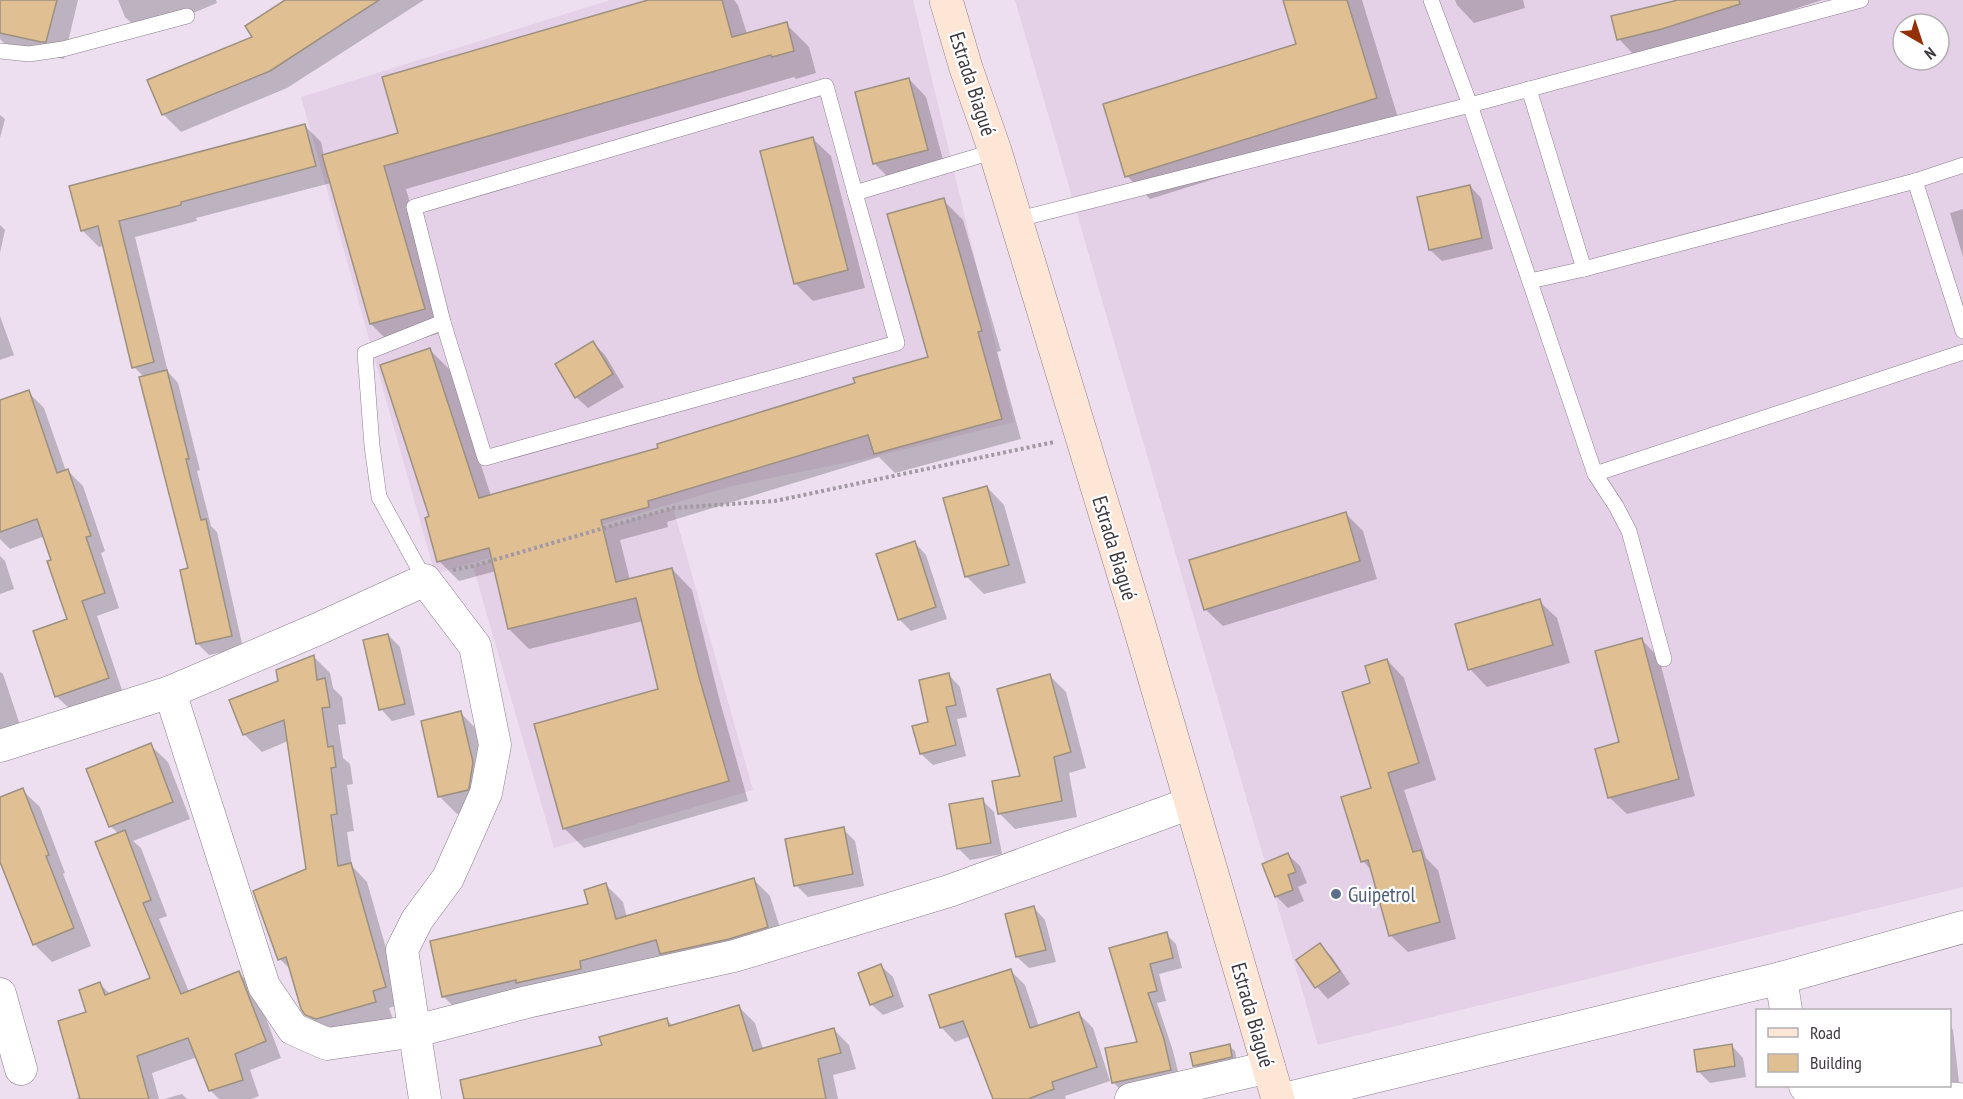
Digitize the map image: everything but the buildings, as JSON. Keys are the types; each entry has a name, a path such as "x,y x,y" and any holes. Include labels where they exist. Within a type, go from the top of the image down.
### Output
{"main road":[{"name":"Estrada Biagué","path":"946,0 966,68 995,151 1278,1099"}],"street":[{"path":"0,746 170,692 318,629 425,580 475,646 495,745 486,793 448,879 417,920 402,950 425,1099"},
{"path":"170,692 264,986 293,1029 327,1044 416,1031 527,1002 734,956 949,891 1191,802"},
{"path":"1284,1099 1781,978 1963,927"},
{"path":"1781,978 1786,1009"},
{"path":"0,994 21,1070"},
{"path":"1131,1099 1269,1067"},
{"path":"1805,1087 1821,1098 1959,1099"}],"lane":[{"path":"1431,0 1470,105 1595,474 1629,531 1664,659"},
{"path":"1015,220 1470,105 1861,0"},
{"path":"0,51 29,54 63,49 187,16"},
{"path":"826,86 855,193 897,344 485,458 443,322 414,207 826,86"},
{"path":"1529,89 1584,269"},
{"path":"855,193 995,151"},
{"path":"1530,281 1584,269 1915,182 1963,165"},
{"path":"1915,182 1963,331"},
{"path":"425,580 379,496 372,446 365,353 443,322"},
{"path":"1595,474 1963,352"}],"path":[{"path":"425,580 435,574 473,566 672,508 776,501 1081,437"}],"shaded area":[{"path":"610,0 913,0 1014,422 873,457 732,486 435,574 301,97"},
{"path":"1015,0 1963,0 1963,887 1318,1045"},
{"path":"673,508 753,790 554,848 473,566"}],"place":[{"name":"Guipetrol","path":"1336,894"}]}
